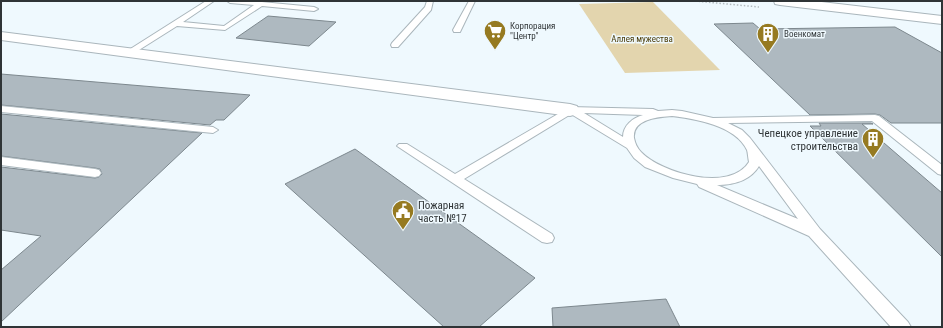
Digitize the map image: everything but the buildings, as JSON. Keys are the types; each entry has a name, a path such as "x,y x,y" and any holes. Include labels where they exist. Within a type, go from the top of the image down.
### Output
{"street":[{"path":"780,1 942,20"},
{"path":"833,1 942,11"},
{"path":"1,36 570,110"}],"lane":[{"path":"128,53 211,1"},
{"path":"230,1 314,9"},
{"path":"395,45 428,8 430,1"},
{"path":"457,30 472,1"},
{"path":"175,23 225,28 261,4"},
{"path":"1,109 213,130"},
{"path":"570,110 631,146 640,157 655,167 674,176 696,181 717,182 735,179 748,172 755,162 753,150"},
{"path":"455,179 570,110 672,113 692,115 711,120 729,128 744,138 815,233 902,327"},
{"path":"631,146 628,136 631,126 640,119 654,114 672,113"},
{"path":"711,120 875,118 942,171"},
{"path":"403,146 547,238"},
{"path":"1,161 95,173"},
{"path":"696,181 815,233"}],"green space":[{"name":"Аллея мужества","path":"653,2 720,70 625,73 579,4"}],"place":[{"name":"Корпорация \"Центр\"","path":"495,50"},
{"name":"Военкомат","path":"768,54"},
{"name":"Чепецкое управление строительства","path":"873,158"},
{"name":"Пожарная часть №17","path":"403,230"}]}
